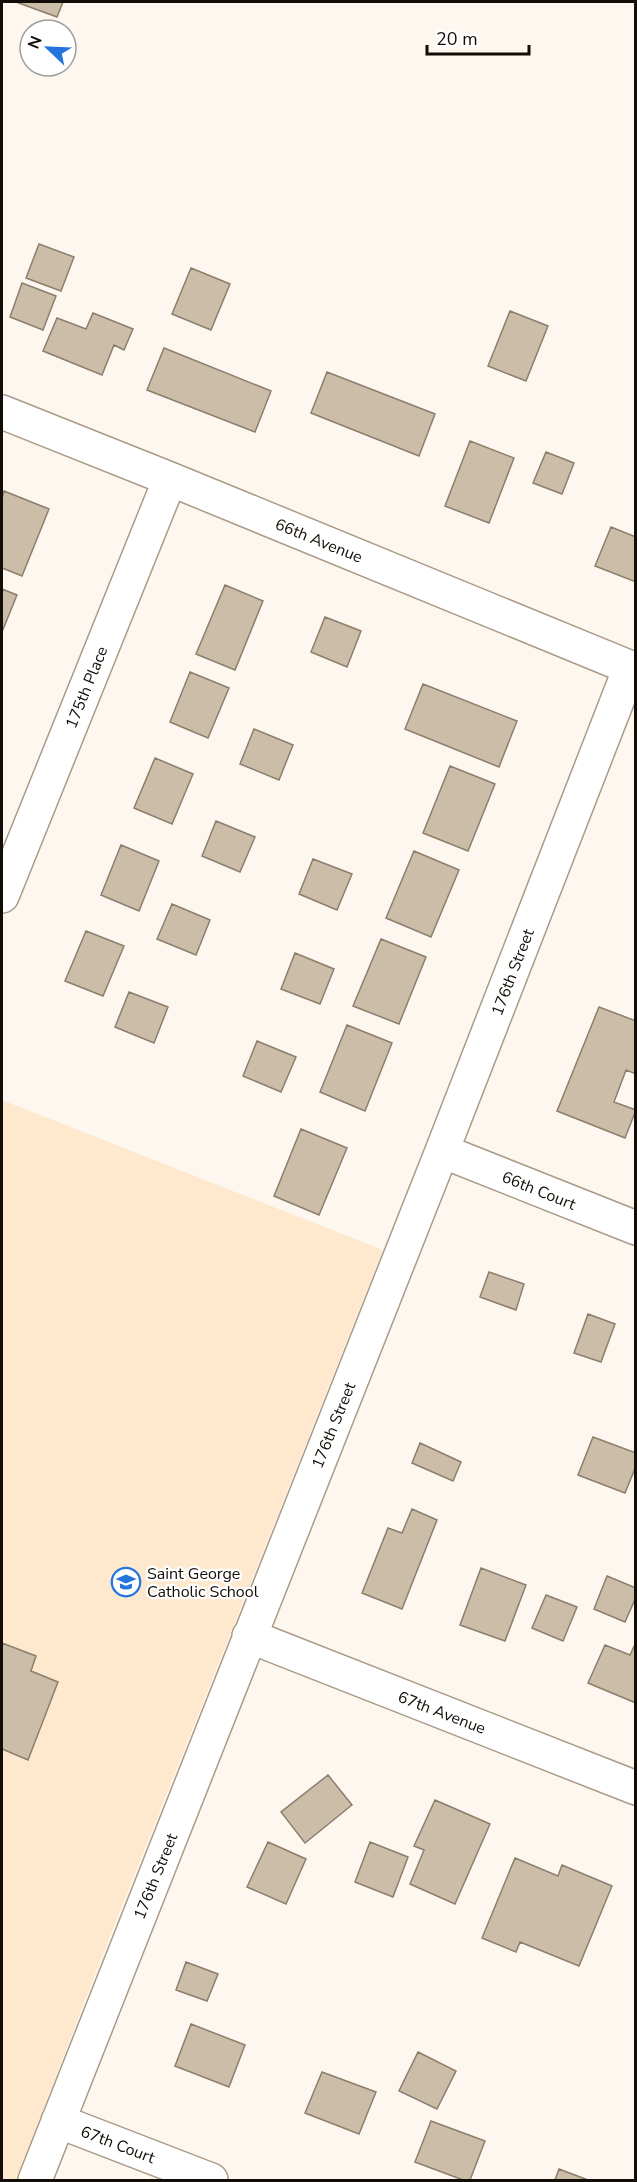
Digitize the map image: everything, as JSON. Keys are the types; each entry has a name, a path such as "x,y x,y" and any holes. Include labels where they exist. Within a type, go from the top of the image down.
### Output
{"street":[{"name":"66th Avenue","path":"2,412 633,669"},
{"name":"175th Place","path":"2,896 170,479"},
{"name":"176th Street","path":"34,2181 633,669"},
{"name":"66th Court","path":"442,1151 636,1228"},
{"name":"67th Avenue","path":"249,1636 636,1788"},
{"name":"67th Court","path":"58,2121 211,2181"}],"shaded area":[{"name":"Saint George Catholic School","path":"2,1100 383,1250 103,1954 16,2180 2,2180"}],"building":[{"path":"16,2 63,2 57,17"},
{"path":"39,244 74,257 61,291 26,278"},
{"path":"191,268 230,284 211,330 172,314"},
{"path":"22,283 56,296 43,330 10,317"},
{"path":"510,311 548,326 526,381 488,366"},
{"path":"93,313 133,329 124,350 114,345 102,375 43,351 57,318 86,329"},
{"path":"164,348 271,391 255,432 147,390"},
{"path":"327,372 435,414 419,456 311,413"},
{"path":"470,441 514,458 489,523 445,506"},
{"path":"546,452 574,463 562,494 533,483"},
{"path":"4,491 49,509 22,576 2,568 2,498"},
{"path":"611,527 636,537 636,582 595,566"},
{"path":"225,585 263,601 235,670 196,654"},
{"path":"2,589 17,595 2,632"},
{"path":"325,617 361,631 347,667 311,652"},
{"path":"190,672 229,688 208,738 170,722"},
{"path":"423,684 517,721 499,767 405,729"},
{"path":"254,729 293,745 279,780 240,764"},
{"path":"155,758 193,774 172,824 134,808"},
{"path":"450,766 495,784 468,851 423,833"},
{"path":"216,821 255,837 240,872 202,856"},
{"path":"121,845 159,861 139,911 101,895"},
{"path":"414,851 459,870 431,937 386,918"},
{"path":"313,859 352,874 337,910 299,894"},
{"path":"172,904 210,920 196,955 157,939"},
{"path":"86,931 124,946 103,996 65,981"},
{"path":"381,939 426,957 399,1024 353,1006"},
{"path":"295,953 334,969 320,1004 281,989"},
{"path":"129,992 168,1007 154,1043 115,1027"},
{"path":"599,1007 636,1021 636,1074 626,1070 614,1102 636,1110 625,1138 557,1111"},
{"path":"347,1025 392,1043 365,1111 320,1092"},
{"path":"257,1041 296,1057 281,1092 243,1076"},
{"path":"301,1129 347,1148 319,1215 274,1196"},
{"path":"489,1272 524,1284 516,1310 480,1297"},
{"path":"588,1314 615,1324 601,1362 574,1353"},
{"path":"593,1437 636,1453 636,1466 625,1493 578,1475"},
{"path":"420,1443 461,1462 453,1481 412,1463"},
{"path":"412,1509 437,1520 402,1609 362,1593 388,1528 402,1533"},
{"path":"481,1568 526,1585 505,1641 460,1625"},
{"path":"607,1576 636,1588 636,1597 625,1622 594,1609"},
{"path":"546,1595 577,1607 563,1641 532,1628"},
{"path":"636,1642 636,1703 588,1683 605,1645 630,1655"},
{"path":"2,1643 36,1656 31,1671 58,1682 28,1760 2,1749"},
{"path":"328,1775 352,1805 305,1843 281,1812"},
{"path":"435,1800 490,1824 455,1904 410,1884 424,1850 414,1846"},
{"path":"268,1842 306,1859 286,1904 247,1887"},
{"path":"370,1842 408,1857 393,1897 355,1882"},
{"path":"515,1858 558,1876 562,1865 612,1886 579,1966 520,1942 516,1952 482,1938"},
{"path":"186,1962 218,1974 207,2001 176,1990"},
{"path":"191,2024 245,2045 229,2087 175,2066"},
{"path":"418,2052 456,2071 437,2109 399,2091"},
{"path":"322,2072 376,2092 359,2134 305,2113"},
{"path":"431,2121 485,2141 470,2180 463,2180 415,2162"},
{"path":"559,2169 588,2180 555,2180"}],"place":[{"name":"Saint George Catholic School","path":"126,1582"}]}
